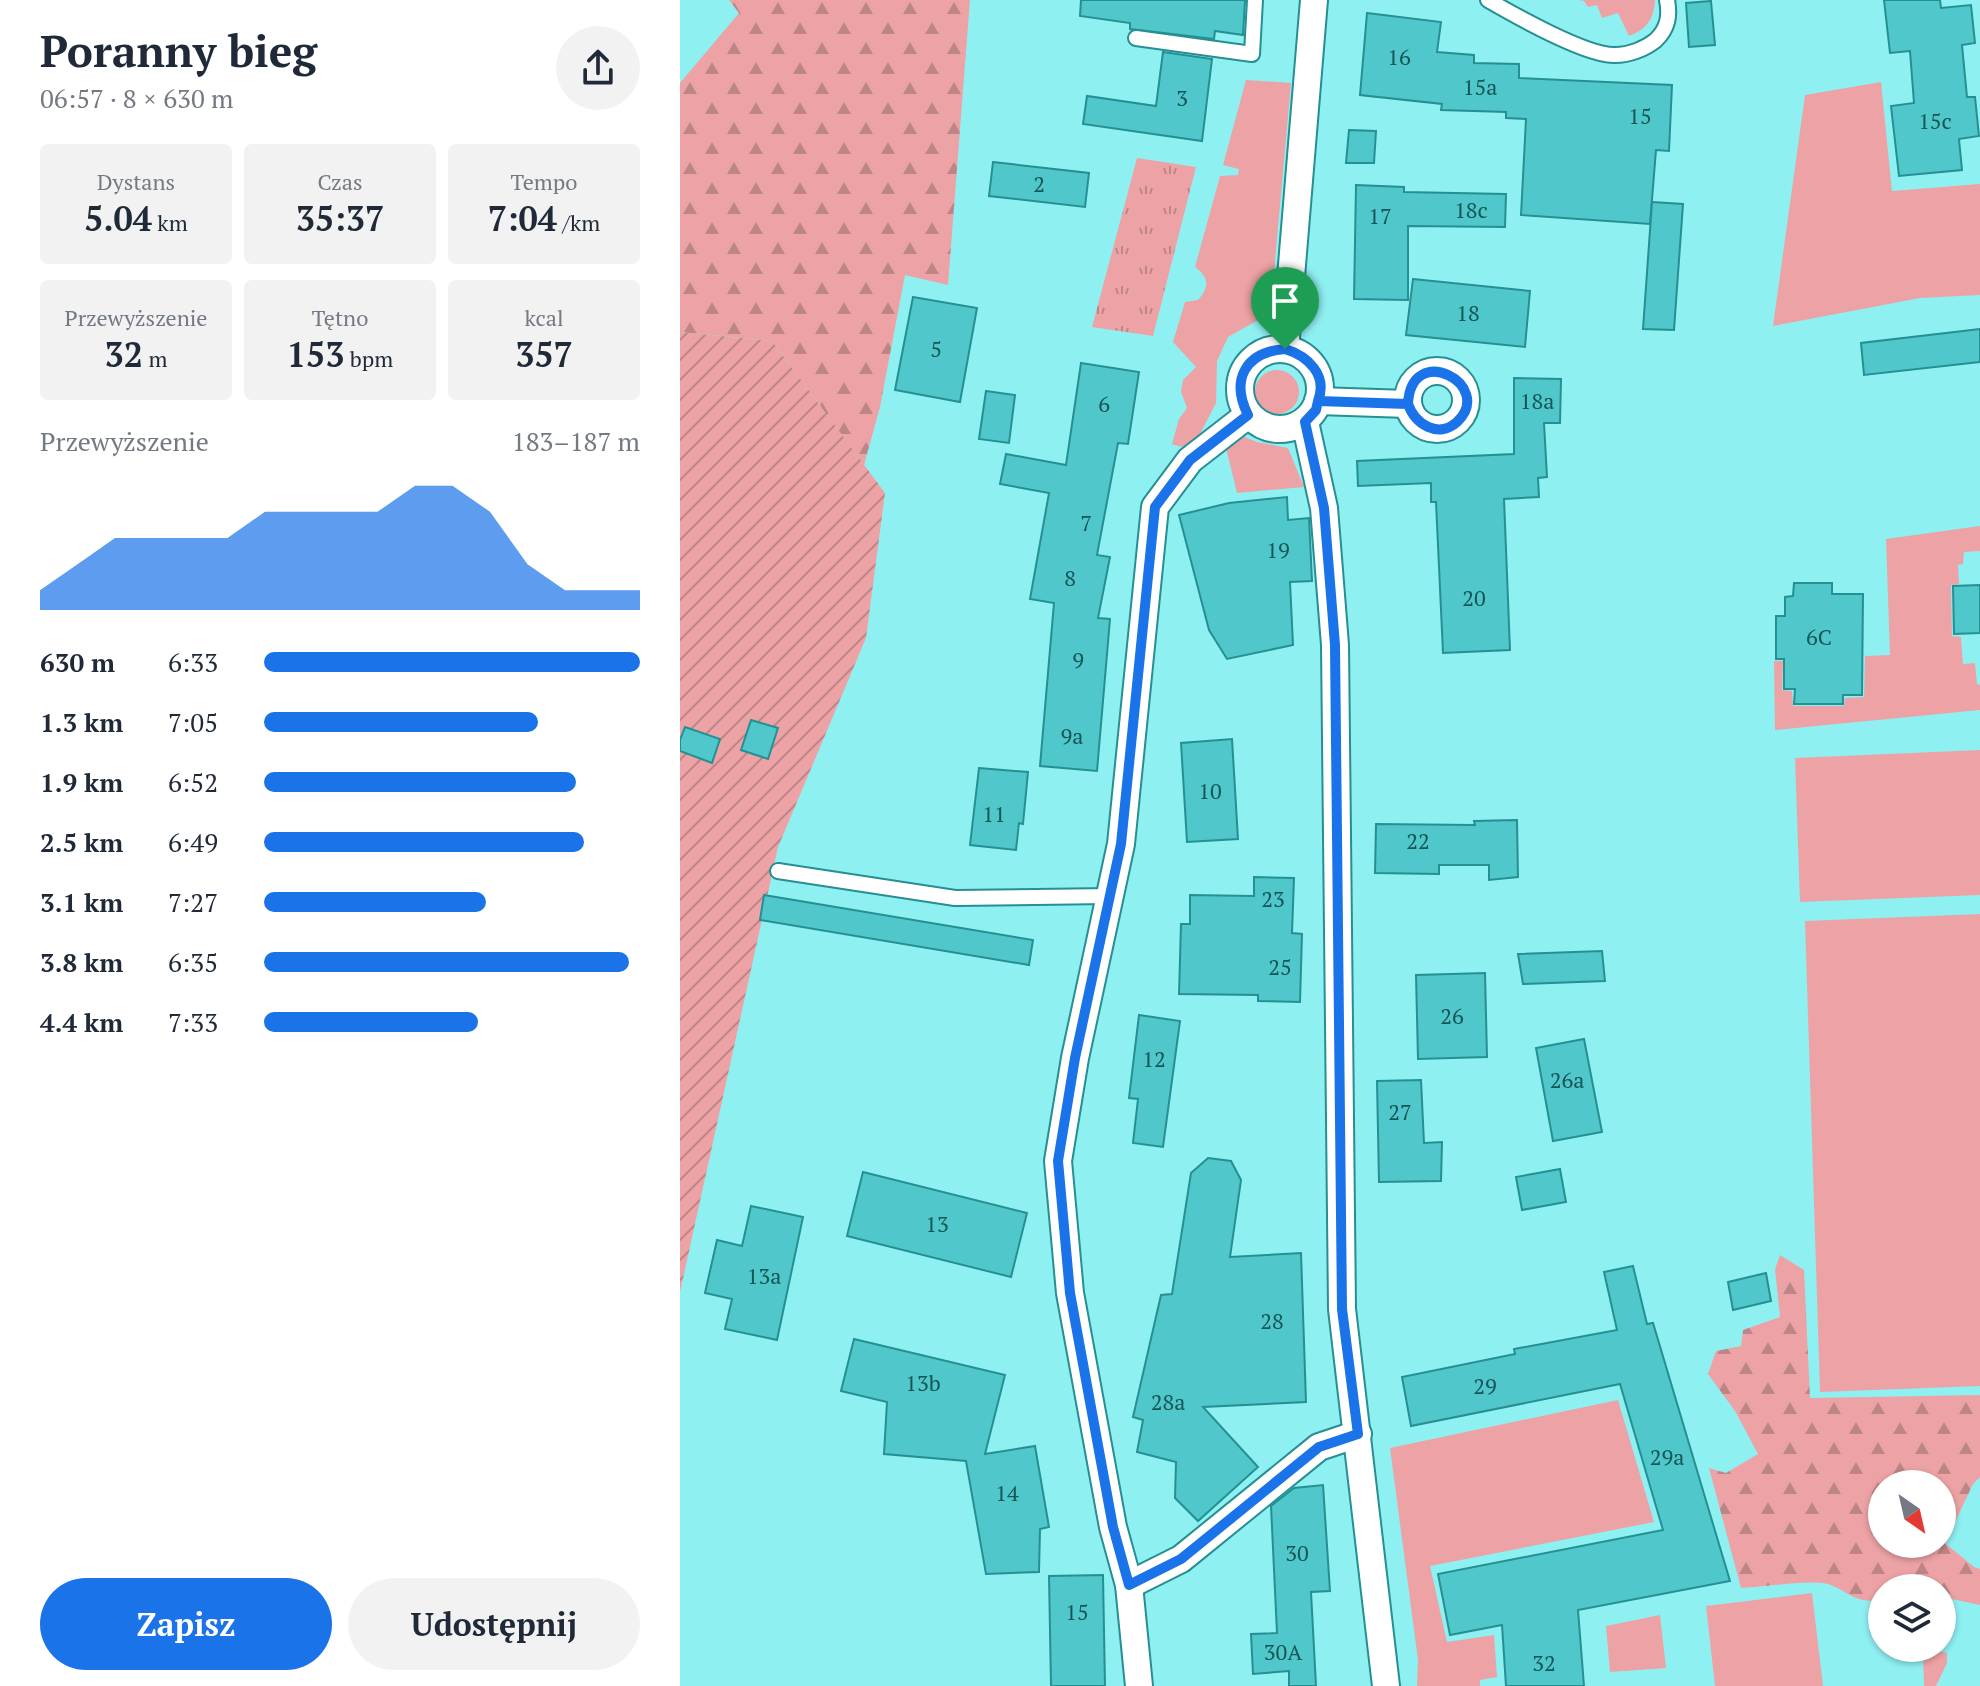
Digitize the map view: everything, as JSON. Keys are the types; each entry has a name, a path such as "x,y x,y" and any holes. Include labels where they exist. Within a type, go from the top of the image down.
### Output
{"street":[{"path":"1285,349 1314,0"},
{"path":"1285,349 1300,354 1312,364 1319,378 1321,394 1312,412 1291,429 1275,430 1260,425 1248,415 1241,401 1239,385 1244,369 1255,357 1269,350 1285,349"},
{"path":"1312,412 1408,404"},
{"path":"1312,412 1324,508 1335,645 1342,1309 1386,1686"},
{"path":"1139,1686 1129,1585 1113,1527 1070,1293 1058,1161 1075,1058 1121,844 1155,507 1190,460 1248,415"},
{"path":"1129,1585 1181,1559 1319,1447 1358,1434"}],"lane":[{"path":"1136,38 1252,54 1255,0"},
{"path":"1488,0 1576,44 1613,55 1636,51 1652,43 1665,30 1669,11 1667,0"},
{"path":"778,871 955,898 1110,896"}],"green space":[{"path":"729,0 970,0 948,285 905,275 880,407 864,465 772,341 680,332 680,83 739,13"},
{"path":"1579,0 1655,0 1648,22 1629,36 1618,13 1602,18 1597,5 1588,7"},
{"path":"1246,80 1291,83 1273,283 1260,319 1228,337 1217,361 1216,403 1199,436 1182,447 1172,444 1179,419 1187,408 1181,392 1183,380 1196,367 1173,342 1185,302 1198,300 1205,291 1205,278 1195,267 1220,176 1238,175 1239,169 1223,165"},
{"path":"1881,82 1892,191 1980,184 1980,295 1920,298 1773,326 1805,95"},
{"path":"1137,158 1196,167 1153,336 1092,327"},
{"path":"680,332 772,341 885,493 866,638 778,847 680,1292"},
{"path":"1277,370 1293,376 1299,392 1293,408 1277,414 1261,408 1255,392 1261,376"},
{"path":"1242,436 1288,448 1304,487 1237,493 1226,448"},
{"path":"1980,526 1980,551 1964,552 1963,564 1958,565 1959,584 1951,585 1952,636 1961,637 1963,664 1975,663 1977,684 1980,685 1980,710 1775,730 1774,661 1783,661 1782,690 1792,691 1793,706 1844,706 1845,698 1864,697 1865,656 1890,655 1886,539"},
{"path":"1980,750 1980,895 1800,902 1795,758"},
{"path":"1980,914 1980,1386 1820,1392 1805,921"},
{"path":"1780,1255 1804,1270 1810,1398 1980,1395 1980,1477 1973,1484 1956,1520 1956,1470 1868,1470 1868,1558 1956,1558 1956,1552 1980,1569 1980,1605 1956,1600 1956,1574 1868,1574 1868,1601 1823,1583 1741,1588 1709,1468 1726,1473 1758,1454 1735,1411 1708,1374 1716,1351 1741,1346 1743,1330 1780,1317 1775,1269"},
{"path":"1618,1400 1654,1522 1430,1566 1447,1642 1494,1635 1497,1677 1480,1680 1480,1686 1417,1686 1418,1660 1390,1448"},
{"path":"1812,1593 1823,1686 1715,1686 1706,1606"},
{"path":"1660,1615 1666,1668 1610,1672 1606,1626"},
{"path":"1923,1662 1947,1662 1936,1686 1924,1686"}],"building":[{"path":"1081,0 1245,0 1243,35 1215,31 1214,39 1130,29 1130,23 1080,16"},
{"path":"1884,0 1940,0 1941,8 1971,5 1975,43 1962,45 1967,97 1975,97 1979,136 1959,139 1962,170 1899,176 1891,106 1914,103 1910,51 1890,53"},
{"path":"1711,1 1715,45 1689,47 1686,3"},
{"path":"1367,13 1441,22 1437,52 1474,55 1474,63 1519,64 1519,78 1672,85 1669,151 1656,150 1650,224 1521,215 1526,119 1506,118 1506,112 1441,110 1442,104 1360,95"},
{"path":"1163,52 1212,59 1202,141 1083,124 1087,96 1156,106"},
{"path":"1349,130 1376,131 1374,163 1346,163"},
{"path":"993,162 1089,173 1085,207 989,196"},
{"path":"1356,185 1404,187 1404,192 1506,194 1505,227 1408,226 1408,300 1354,299"},
{"path":"1652,202 1683,204 1674,330 1643,329"},
{"path":"1413,279 1530,291 1525,347 1406,335"},
{"path":"913,297 977,308 960,402 895,390"},
{"path":"1980,329 1980,362 1864,375 1861,343"},
{"path":"1081,363 1139,372 1128,444 1118,443 1097,555 1110,557 1098,618 1110,619 1097,771 1040,766 1054,603 1030,599 1049,493 1000,484 1006,454 1066,465"},
{"path":"1514,378 1561,379 1560,423 1544,423 1547,477 1538,478 1539,497 1504,499 1510,650 1443,653 1436,502 1431,502 1431,483 1358,486 1357,461 1514,454"},
{"path":"986,391 1015,395 1009,443 979,439"},
{"path":"1287,497 1288,520 1309,518 1312,581 1290,582 1293,645 1227,659 1209,630 1179,515 1229,503"},
{"path":"1794,583 1832,583 1832,594 1863,594 1862,695 1843,695 1843,704 1794,704 1795,689 1784,689 1784,659 1776,659 1776,616 1785,616 1785,597 1793,596"},
{"path":"1980,585 1980,633 1954,634 1953,586"},
{"path":"751,720 778,728 768,759 741,750"},
{"path":"685,727 720,739 712,763 680,751"},
{"path":"1232,739 1238,839 1187,842 1181,743"},
{"path":"979,768 1028,772 1023,824 1019,823 1016,850 970,845"},
{"path":"1517,820 1518,877 1489,880 1489,865 1439,865 1439,874 1375,873 1376,824 1475,825 1474,821"},
{"path":"1254,877 1294,878 1292,933 1302,934 1300,1002 1258,1001 1258,995 1179,994 1181,924 1190,924 1190,895 1254,896"},
{"path":"764,895 1033,940 1029,965 760,920"},
{"path":"1602,951 1605,981 1523,984 1518,954"},
{"path":"1485,973 1487,1057 1418,1059 1416,975"},
{"path":"1139,1015 1180,1021 1163,1147 1133,1143 1138,1099 1129,1098"},
{"path":"1584,1039 1602,1132 1553,1141 1536,1048"},
{"path":"1421,1080 1424,1143 1442,1142 1441,1181 1379,1182 1377,1081"},
{"path":"1208,1158 1231,1161 1241,1180 1230,1257 1301,1253 1306,1402 1203,1407 1258,1467 1198,1521 1175,1498 1176,1462 1137,1452 1143,1420 1133,1417 1161,1295 1172,1294 1191,1173"},
{"path":"1560,1169 1566,1202 1522,1210 1516,1177"},
{"path":"863,1172 1027,1213 1011,1277 847,1236"},
{"path":"751,1206 803,1217 777,1340 725,1329 732,1299 705,1293 717,1240 742,1246"},
{"path":"1633,1266 1647,1324 1653,1323 1730,1581 1578,1610 1584,1686 1506,1686 1502,1625 1450,1635 1438,1574 1663,1530 1620,1384 1411,1426 1402,1377 1515,1354 1514,1349 1617,1330 1604,1272"},
{"path":"1766,1273 1771,1301 1733,1310 1728,1282"},
{"path":"854,1339 1005,1375 985,1454 1035,1446 1049,1527 1040,1529 1039,1572 986,1574 966,1461 884,1454 887,1402 841,1391"},
{"path":"1323,1485 1330,1591 1311,1592 1316,1686 1289,1686 1289,1671 1253,1674 1251,1634 1277,1633 1271,1506 1294,1488"},
{"path":"1103,1575 1105,1686 1051,1686 1049,1576"}],"route":[{"path":"1285,349 1269,350 1255,357 1244,369 1239,385 1241,401 1248,415 1190,460 1155,507 1121,844 1075,1058 1058,1161 1070,1293 1113,1527 1129,1585 1181,1559 1319,1447 1358,1434 1342,1309 1335,645 1324,508 1305,422 1316,410 1318,401 1408,404 1416,420 1432,429 1440,429 1449,427 1462,415 1466,397 1459,381 1443,372 1434,372 1417,379 1411,387 1408,404 1318,401 1321,394 1319,378 1312,364 1300,354 1285,349"}]}
